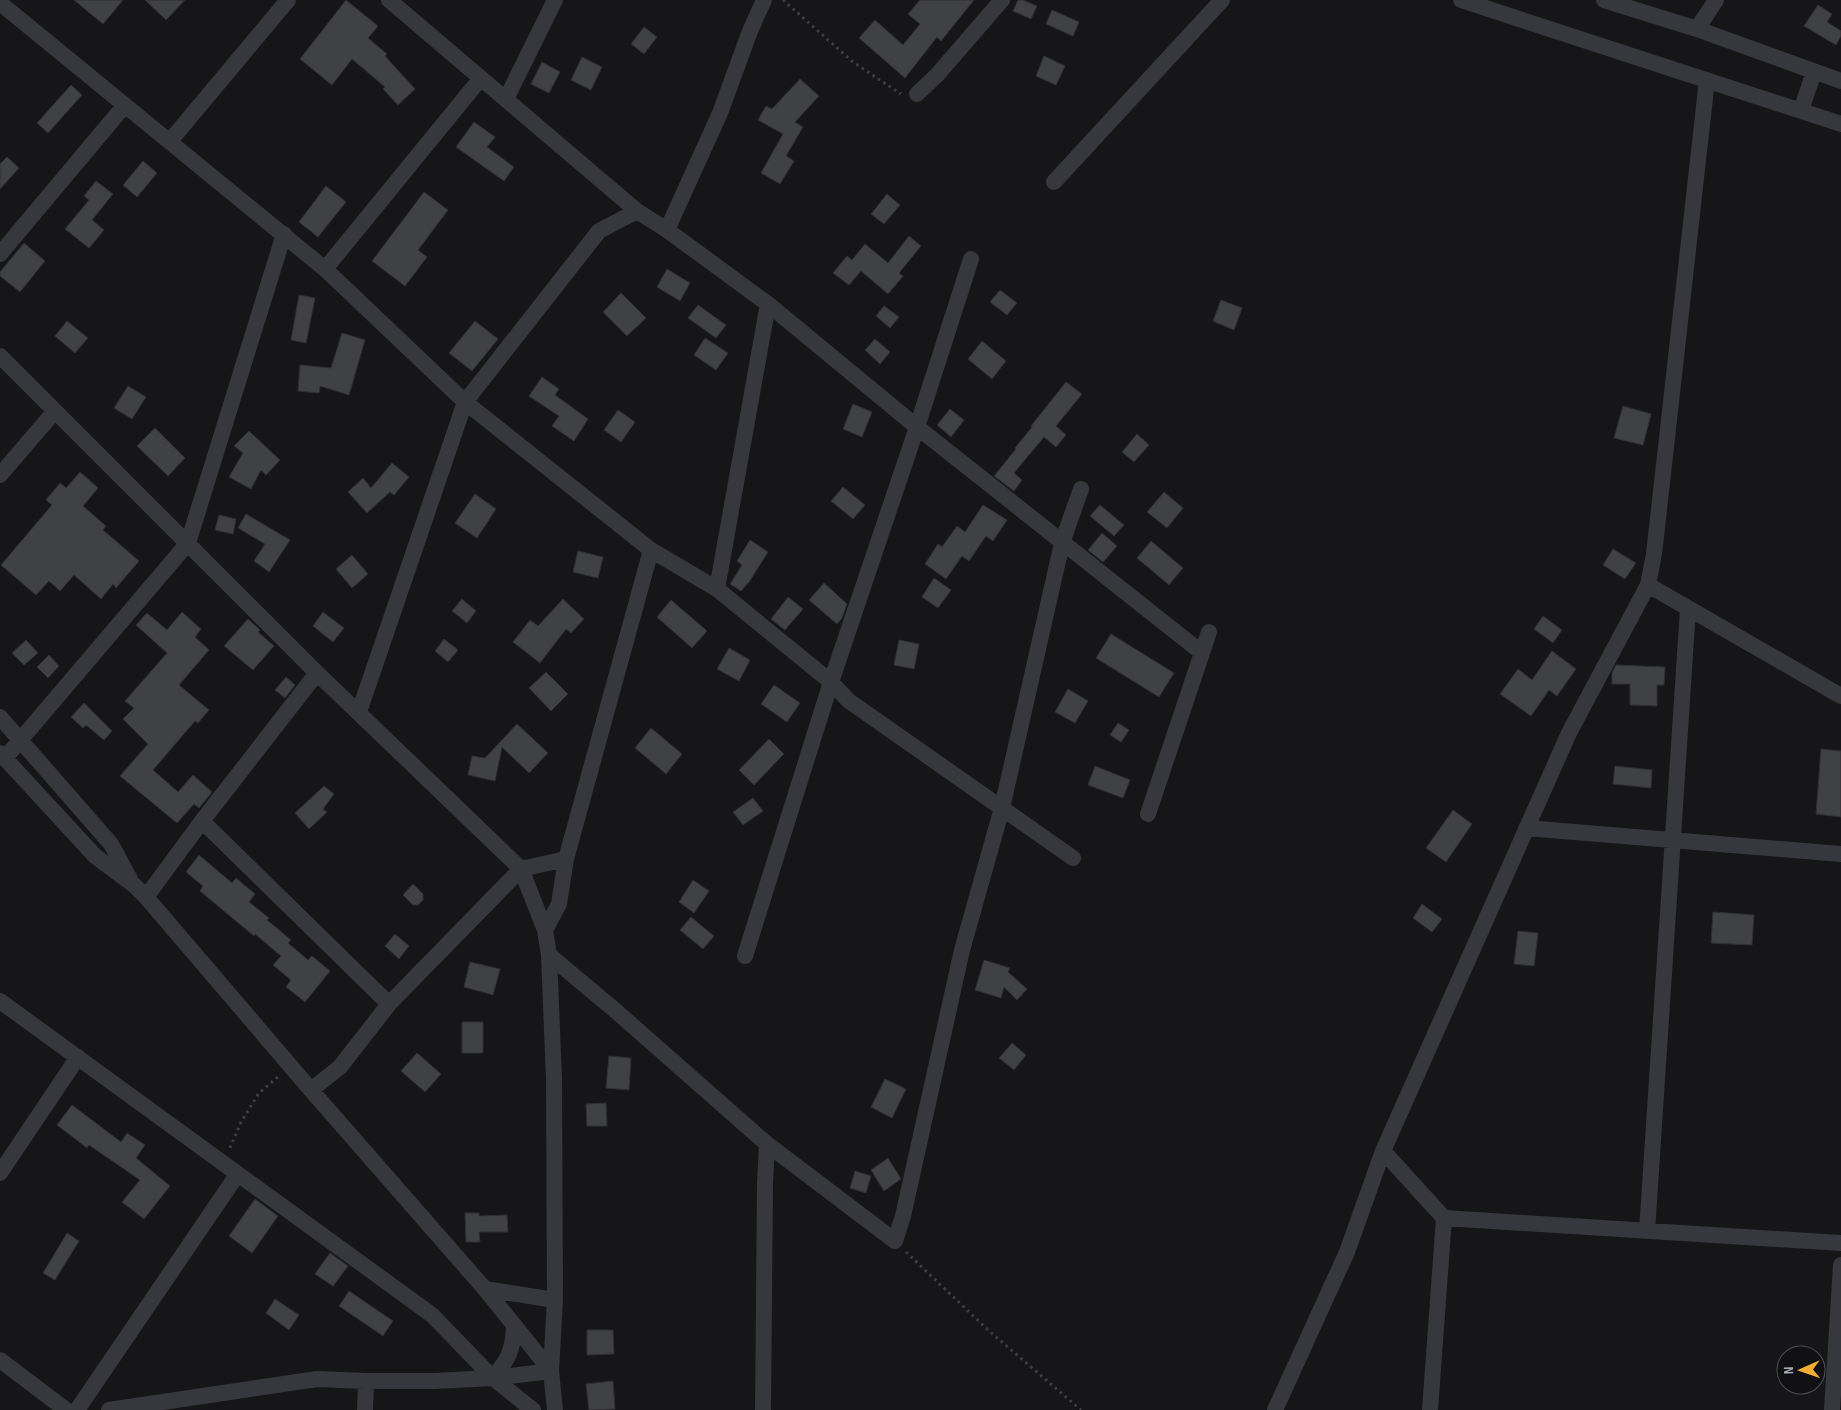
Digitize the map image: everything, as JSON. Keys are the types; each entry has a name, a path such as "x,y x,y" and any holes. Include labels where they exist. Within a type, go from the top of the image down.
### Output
{"street":[{"path":"170,142 288,0"},
{"path":"389,0 637,210 768,304 917,427 1201,652"},
{"path":"506,99 555,0"},
{"path":"667,230 720,113 750,31 764,0"},
{"path":"917,94 937,75 1002,0"},
{"path":"1054,182 1222,0"},
{"path":"1461,0 1841,124"},
{"path":"1604,0 1697,30 1841,81"},
{"path":"1697,30 1716,0"},
{"path":"10,5 125,105 325,269 465,402 651,550 716,589 831,682 849,701 1073,858"},
{"path":"1801,110 1814,72"},
{"path":"325,269 481,78"},
{"path":"1275,1410 1347,1252 1383,1152 1526,828 1569,733 1648,585 1654,554 1707,80"},
{"path":"0,254 125,105"},
{"path":"359,712 465,402 599,231 637,210"},
{"path":"284,234 188,543 21,740 2,755 95,856 134,885 146,897 485,1289 551,1371"},
{"path":"745,956 831,682 917,427 971,259"},
{"path":"716,589 768,304"},
{"path":"0,356 317,673 521,869 545,930 549,955 554,1079 555,1300 551,1371 554,1410"},
{"path":"0,474 55,411"},
{"path":"549,955 767,1144 895,1241 903,1216 962,950 1002,808 1062,543 1081,489"},
{"path":"545,930 559,904 566,859 651,550"},
{"path":"1648,585 1841,696"},
{"path":"1647,1231 1688,609"},
{"path":"1148,814 1208,632"},
{"path":"146,897 202,820 317,673"},
{"path":"0,717 111,844 134,885"},
{"path":"202,820 389,1004"},
{"path":"1526,828 1841,854"},
{"path":"311,1090 340,1067 389,1004 521,869 566,859"},
{"path":"0,1001 432,1315 494,1378 533,1410"},
{"path":"0,1173 78,1058"},
{"path":"763,1410 767,1144"},
{"path":"1383,1152 1444,1218 1841,1243"},
{"path":"77,1410 237,1175"},
{"path":"1430,1410 1444,1218"},
{"path":"1832,1410 1841,1265"},
{"path":"485,1289 555,1300"},
{"path":"494,1378 507,1361 513,1346 514,1325"},
{"path":"0,1360 66,1410"},
{"path":"109,1410 317,1379 366,1381 494,1378 551,1371"},
{"path":"365,1410 366,1381"}],"path":[{"path":"783,0 853,62 898,93 908,96 917,94"},
{"path":"224,1165 241,1122 259,1094 291,1066"},
{"path":"895,1241 988,1330 1081,1410"}],"building":[{"path":"74,0 123,0 103,24"},
{"path":"145,0 185,0 166,20"},
{"path":"346,0 378,26 368,38 387,54 385,56 415,89 398,105 383,89 385,87 352,59 332,85 300,59"},
{"path":"920,0 974,0 941,41 937,37 905,78 859,38 875,20 903,45 920,24 908,14"},
{"path":"1018,0 1023,0 1037,6 1031,19 1013,11"},
{"path":"1818,5 1832,14 1827,22 1841,31 1841,36 1836,45 1804,26"},
{"path":"1052,10 1079,22 1073,36 1046,24"},
{"path":"644,27 657,37 644,54 631,44"},
{"path":"1044,56 1065,66 1056,85 1036,76"},
{"path":"582,57 602,67 591,90 571,80"},
{"path":"542,62 560,72 549,93 531,84"},
{"path":"800,79 819,96 795,122 803,127 786,156 794,161 780,184 761,173 783,134 758,120 766,106 772,109"},
{"path":"71,85 82,95 48,133 37,123"},
{"path":"474,122 495,137 487,147 514,167 504,181 456,147"},
{"path":"7,157 19,168 0,189 0,164"},
{"path":"143,161 157,173 137,197 123,185"},
{"path":"96,181 113,194 92,220 104,230 89,248 65,229 89,200 84,196"},
{"path":"326,186 346,202 318,237 299,222"},
{"path":"424,192 448,210 418,250 427,257 405,286 372,261"},
{"path":"887,194 900,205 884,224 871,214"},
{"path":"909,236 921,246 899,273 903,276 888,294 861,271 849,285 833,273 847,256 852,260 865,244 888,263"},
{"path":"24,243 45,261 20,292 0,276 0,272"},
{"path":"667,269 690,283 680,301 657,287"},
{"path":"1000,290 1017,303 1007,315 990,302"},
{"path":"621,293 646,318 627,336 603,312"},
{"path":"299,295 315,298 306,343 291,340"},
{"path":"1221,300 1242,308 1234,330 1213,321"},
{"path":"698,305 726,325 716,338 688,318"},
{"path":"884,306 899,317 890,328 876,316"},
{"path":"67,321 88,338 75,353 55,336"},
{"path":"475,321 498,339 472,371 449,353"},
{"path":"342,333 365,340 349,395 320,386 319,393 298,391 300,365 331,368"},
{"path":"705,338 728,353 716,370 694,355"},
{"path":"875,339 890,352 880,364 865,350"},
{"path":"982,341 1006,361 992,379 968,359"},
{"path":"542,377 559,389 555,395 588,419 574,441 552,426 559,416 529,396"},
{"path":"1066,382 1082,394 1056,426 1066,435 1056,447 1044,437 1014,473 1022,480 1014,491 994,476"},
{"path":"128,386 146,397 132,419 114,408"},
{"path":"853,404 872,412 862,437 843,429"},
{"path":"1623,406 1651,414 1643,445 1614,438"},
{"path":"950,409 964,420 951,437 937,425"},
{"path":"618,410 635,422 621,442 604,430"},
{"path":"155,428 185,458 168,476 137,446"},
{"path":"249,431 280,460 266,475 261,470 251,489 229,477 243,453 234,446"},
{"path":"1137,434 1149,445 1134,462 1122,452"},
{"path":"392,463 409,477 394,495 390,492 367,513 348,492 363,478 371,488"},
{"path":"80,472 98,488 83,506 106,526 103,530 139,561 116,588 113,584 101,599 74,575 60,591 49,581 36,595 1,565 52,505 46,500 60,483 66,488"},
{"path":"843,487 865,505 853,519 831,501"},
{"path":"1164,492 1183,508 1167,528 1147,512"},
{"path":"475,494 496,509 477,538 455,523"},
{"path":"983,505 1007,520 993,541 986,536 969,561 962,556 946,579 925,564 938,544 942,547 957,526 965,532"},
{"path":"1100,505 1124,525 1114,536 1090,516"},
{"path":"246,514 290,540 269,572 254,561 265,544 238,528"},
{"path":"219,515 236,519 233,534 215,530"},
{"path":"1102,533 1117,546 1103,562 1088,550"},
{"path":"750,540 768,552 741,591 730,584 742,565 737,561"},
{"path":"1151,541 1183,568 1169,585 1137,558"},
{"path":"1613,549 1636,563 1625,579 1603,565"},
{"path":"578,551 603,557 598,578 573,572"},
{"path":"352,555 368,574 352,588 336,569"},
{"path":"934,578 951,590 938,608 922,597"},
{"path":"824,583 847,604 842,618 837,624 809,600"},
{"path":"788,597 803,609 785,630 771,619"},
{"path":"462,599 476,611 467,623 452,611"},
{"path":"563,599 584,619 571,633 566,629 540,663 513,642 530,620 538,626"},
{"path":"671,600 707,631 692,648 657,617"},
{"path":"182,612 201,629 195,637 209,650 179,685 209,710 198,723 195,721 153,770 178,792 193,775 212,792 199,808 194,804 177,823 120,776 148,744 123,719 134,708 125,701 167,653 136,625 147,613 167,630"},
{"path":"323,612 344,628 333,642 313,626"},
{"path":"1543,616 1562,630 1553,643 1534,629"},
{"path":"248,619 260,630 258,632 274,646 253,670 224,646"},
{"path":"1111,634 1174,673 1159,697 1096,658"},
{"path":"444,639 458,650 448,662 435,651"},
{"path":"26,640 38,653 24,665 12,653"},
{"path":"899,640 919,644 914,669 894,665"},
{"path":"729,648 750,660 739,681 717,669"},
{"path":"1552,651 1576,669 1557,696 1549,690 1531,716 1500,694 1518,669 1532,680"},
{"path":"49,655 59,666 48,678 37,667"},
{"path":"1616,665 1665,667 1664,685 1657,685 1657,706 1630,705 1630,684 1612,684 1612,673"},
{"path":"546,672 568,694 551,711 529,688"},
{"path":"286,677 295,685 285,698 275,690"},
{"path":"774,685 800,703 787,722 761,704"},
{"path":"1068,689 1088,701 1075,723 1055,712"},
{"path":"84,703 112,731 104,740 86,725 83,728 71,717"},
{"path":"1118,723 1129,730 1121,742 1110,735"},
{"path":"517,724 548,753 529,773 502,747 495,781 468,775 472,756 485,758"},
{"path":"651,728 682,754 666,774 635,748"},
{"path":"769,739 784,754 754,785 739,770"},
{"path":"1821,749 1841,751 1841,817 1816,814"},
{"path":"1095,766 1130,780 1123,798 1088,785"},
{"path":"1615,766 1652,770 1651,788 1613,784"},
{"path":"324,786 334,794 323,809 327,812 309,829 295,813"},
{"path":"753,798 763,811 743,825 733,812"},
{"path":"1453,810 1472,824 1446,862 1426,848"},
{"path":"199,855 232,883 236,878 255,894 249,902 269,918 267,920 291,940 288,943 308,960 312,956 330,971 305,1002 286,987 291,980 273,965 281,956 200,891 203,886 186,872"},
{"path":"693,880 709,891 694,913 679,902"},
{"path":"413,884 423,894 423,900 418,905 413,905 403,895"},
{"path":"1422,904 1442,919 1432,932 1413,918"},
{"path":"1713,912 1754,915 1752,945 1711,943"},
{"path":"691,917 714,936 703,949 680,930"},
{"path":"1518,931 1538,933 1534,966 1514,964"},
{"path":"395,934 409,946 399,959 385,946"},
{"path":"984,960 1010,968 1008,972 1027,989 1017,1000 1004,987 1001,998 975,990"},
{"path":"470,962 500,969 493,995 464,987"},
{"path":"462,1022 483,1022 483,1053 462,1053"},
{"path":"1012,1043 1026,1055 1014,1070 999,1058"},
{"path":"417,1053 441,1074 425,1092 401,1071"},
{"path":"609,1056 631,1058 629,1090 606,1088"},
{"path":"885,1079 906,1089 892,1118 871,1107"},
{"path":"606,1103 607,1126 587,1126 586,1104"},
{"path":"72,1105 121,1142 127,1133 145,1145 136,1158 170,1186 144,1219 122,1202 140,1180 89,1145 87,1148 57,1125"},
{"path":"888,1158 901,1179 884,1191 871,1170"},
{"path":"855,1171 871,1176 866,1193 850,1188"},
{"path":"255,1199 278,1216 252,1253 229,1236"},
{"path":"465,1213 479,1213 479,1216 507,1215 508,1232 479,1232 480,1242 466,1242"},
{"path":"67,1233 79,1241 55,1280 43,1273"},
{"path":"330,1253 348,1266 333,1286 315,1274"},
{"path":"349,1291 393,1321 383,1336 339,1306"},
{"path":"275,1299 299,1315 289,1330 266,1313"},
{"path":"587,1330 613,1330 614,1354 587,1355"},
{"path":"613,1381 615,1409 589,1410 586,1384"}]}
